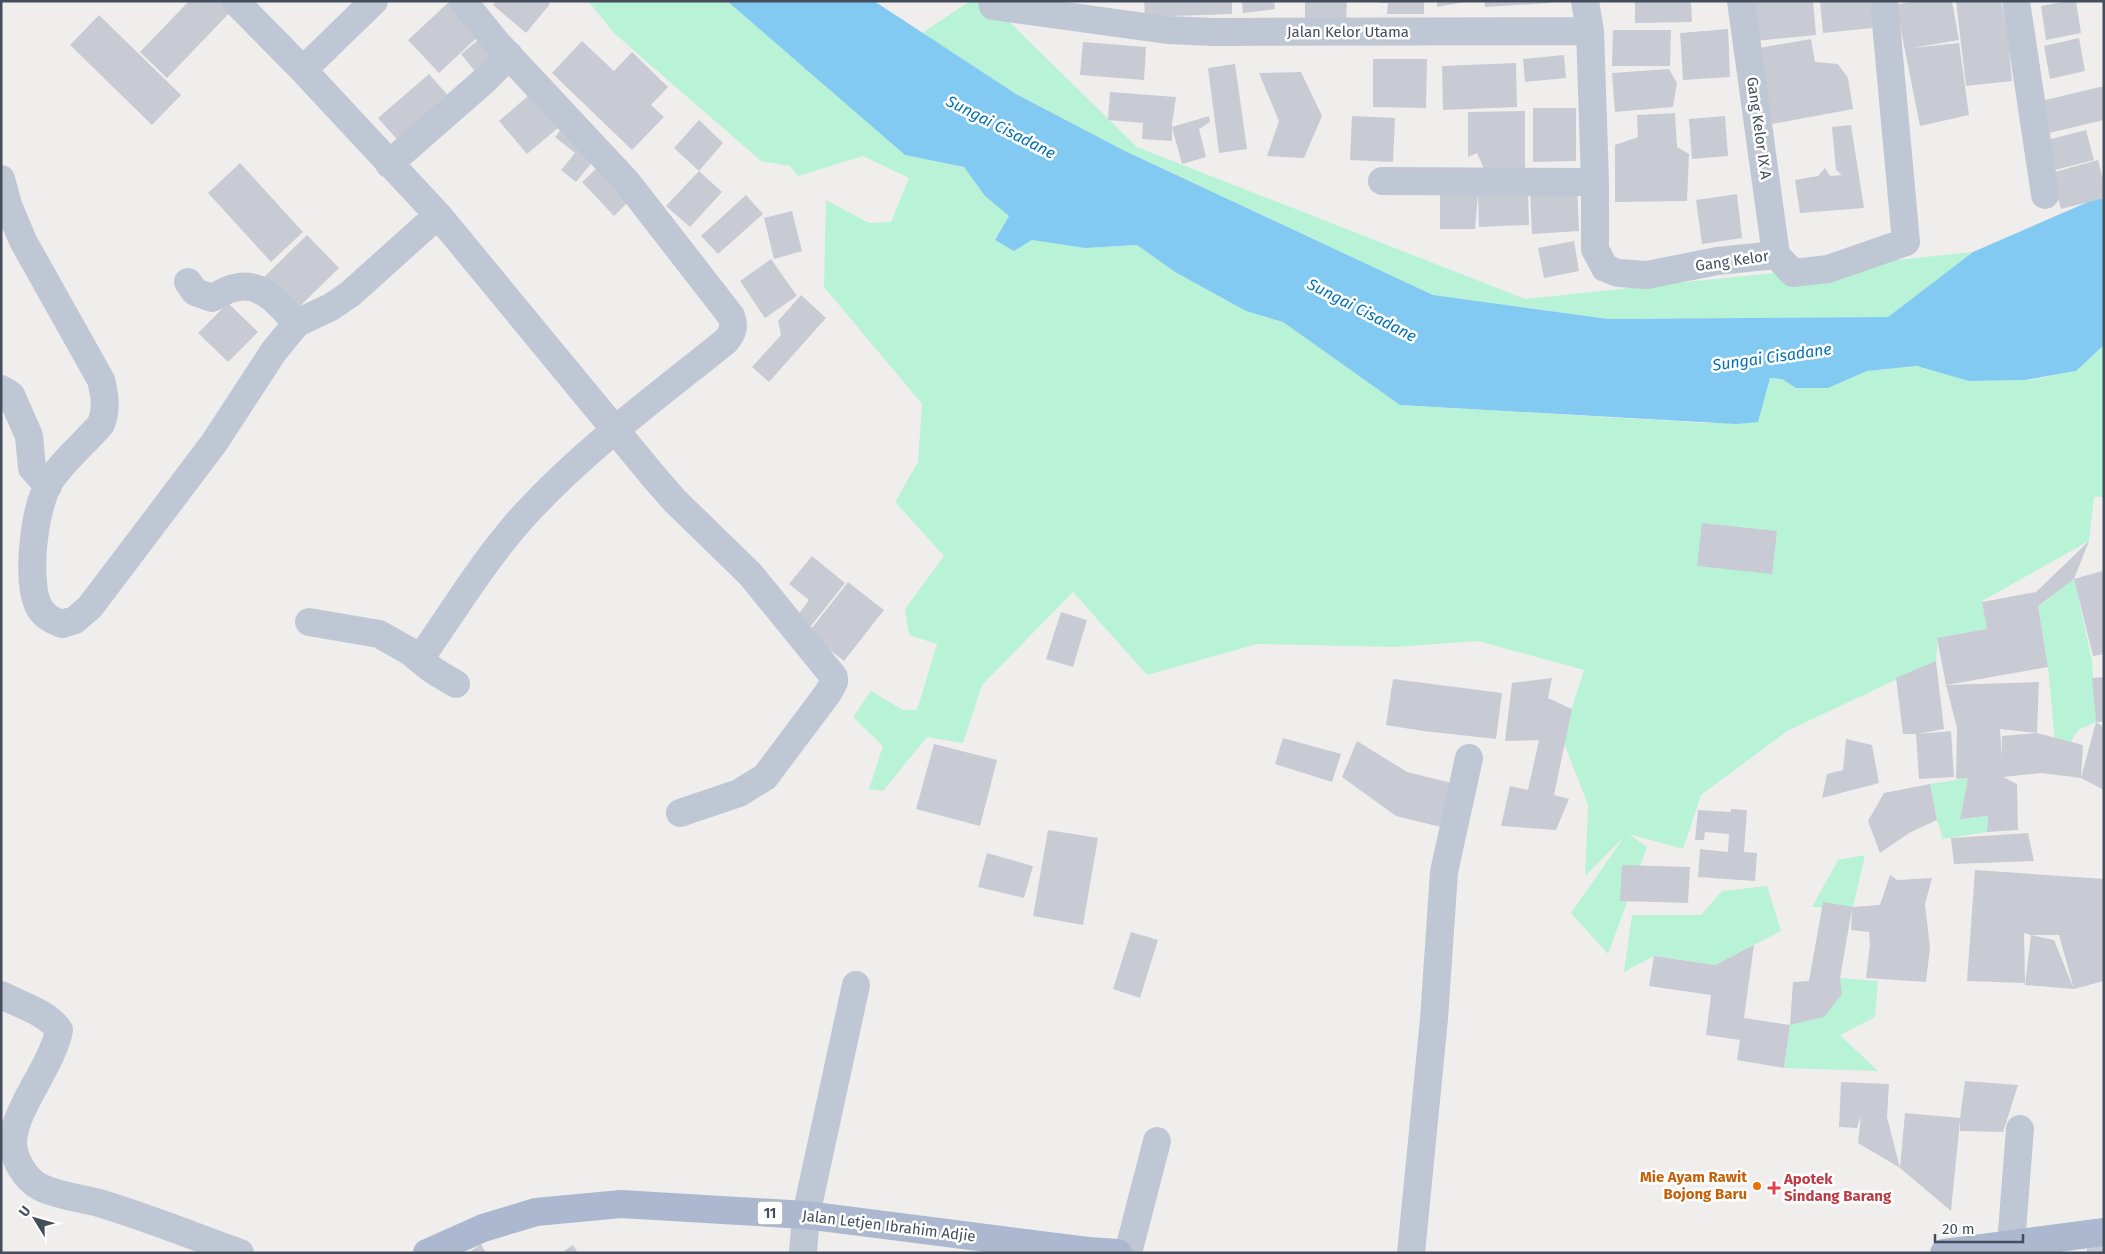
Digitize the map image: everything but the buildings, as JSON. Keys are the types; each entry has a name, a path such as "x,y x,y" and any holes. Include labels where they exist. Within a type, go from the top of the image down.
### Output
{"main road":[{"name":"Jalan Letjen Ibrahim Adjie","path":"427,1253 483,1228 546,1211 621,1204 806,1215 1087,1252 1118,1253"},
{"path":"1944,1253 2010,1244 2067,1245 2104,1232"}],"street":[{"path":"235,1 303,70 438,215 676,501 750,574 834,677 834,682 828,693 765,777 739,793 680,812"},
{"path":"303,70 374,1"},
{"path":"420,659 519,522 573,468 616,430 726,341 733,330 734,324 731,316 627,182 508,55 462,1"},
{"name":"Jalan Kelor Utama","path":"992,1 993,6 1107,11 1167,30 1214,32 1590,31"},
{"name":"Gang Kelor","path":"1585,1 1590,31 1595,182 1595,249 1605,268 1618,273 1647,275 1717,262 1776,255 1793,273 1828,270 1906,242 1884,1"},
{"name":"Gang Kelor IX A","path":"1741,1 1776,255"},
{"path":"2016,1 2045,195"},
{"path":"389,164 486,79 508,55"},
{"path":"1,179 8,205 23,241 101,380 106,399 105,412 101,424 51,479 41,505 32,554 35,592 39,606 47,617 62,624 75,620 90,607 214,443 274,351 297,323 331,307 350,294 438,215"},
{"path":"1382,182 1595,182"},
{"path":"188,282 194,292 212,298 234,288 250,286 267,293 297,323"},
{"path":"1,389 11,394 28,436 32,468 48,486"},
{"path":"309,622 379,634 456,684"},
{"path":"1410,1253 1434,1018 1444,872 1469,758"},
{"path":"802,1253 806,1215 856,985"},
{"path":"1,996 46,1017 54,1023 58,1030 54,1046 18,1120 13,1143 17,1162 25,1174 39,1187 63,1195 99,1203 240,1253"},
{"path":"2010,1244 2020,1129"},
{"path":"1128,1253 1157,1142"}],"green space":[{"path":"588,1 727,1 905,155 964,167 985,196 1009,216 995,239 1014,250 1032,240 1085,248 1137,245 1175,272 1246,311 1283,322 1400,405 1706,423 1758,421 1769,378 1782,379 1796,388 1828,388 1867,371 1921,366 1969,381 2031,380 2076,371 2104,345 2104,497 2094,497 2089,541 1982,601 1987,629 1938,638 1936,661 1787,731 1701,795 1683,849 1629,834 1647,847 1608,954 1571,913 1624,837 1585,876 1588,805 1562,738 1584,670 1478,641 1394,647 1257,644 1147,675 1073,592 982,685 963,743 927,737 883,791 869,789 883,746 853,717 871,691 903,710 917,710 937,644 909,635 905,609 944,556 895,502 918,462 922,404 824,287 826,200 869,223 891,222 909,178 863,156 798,176 790,166 761,161 615,34"},
{"path":"970,1 992,1 993,6 1137,147 1525,299 1973,252 1888,317 1608,319 1433,295 1125,151 1016,94 922,33"},
{"path":"2074,579 2092,660 2096,722 2078,730 2071,742 2055,742 2048,667 2038,606"},
{"path":"1968,778 1960,819 1988,816 1987,832 1943,839 1930,784"},
{"path":"1865,855 1853,907 1812,907 1838,860"},
{"path":"1767,886 1781,931 1715,965 1654,956 1624,972 1632,915 1701,915 1722,891"},
{"path":"1840,978 1878,981 1875,1017 1840,1035 1878,1071 1784,1068 1790,1025 1824,1017"}],"water":[{"name":"Sungai Cisadane","path":"727,1 874,1 1016,94 1125,151 1433,295 1608,319 1888,317 1973,252 2104,195 2104,345 2076,371 2025,380 1969,381 1917,366 1867,371 1828,388 1796,388 1782,379 1770,378 1758,422 1736,424 1400,405 1283,322 1246,311 1175,272 1137,245 1085,248 1032,240 1014,251 995,240 1009,216 985,196 964,167 905,155"}],"place":[{"name":"Mie Ayam Rawit Bojong Baru","path":"1757,1186"},
{"name":"Apotek Sindang Barang","path":"1774,1188"}]}
